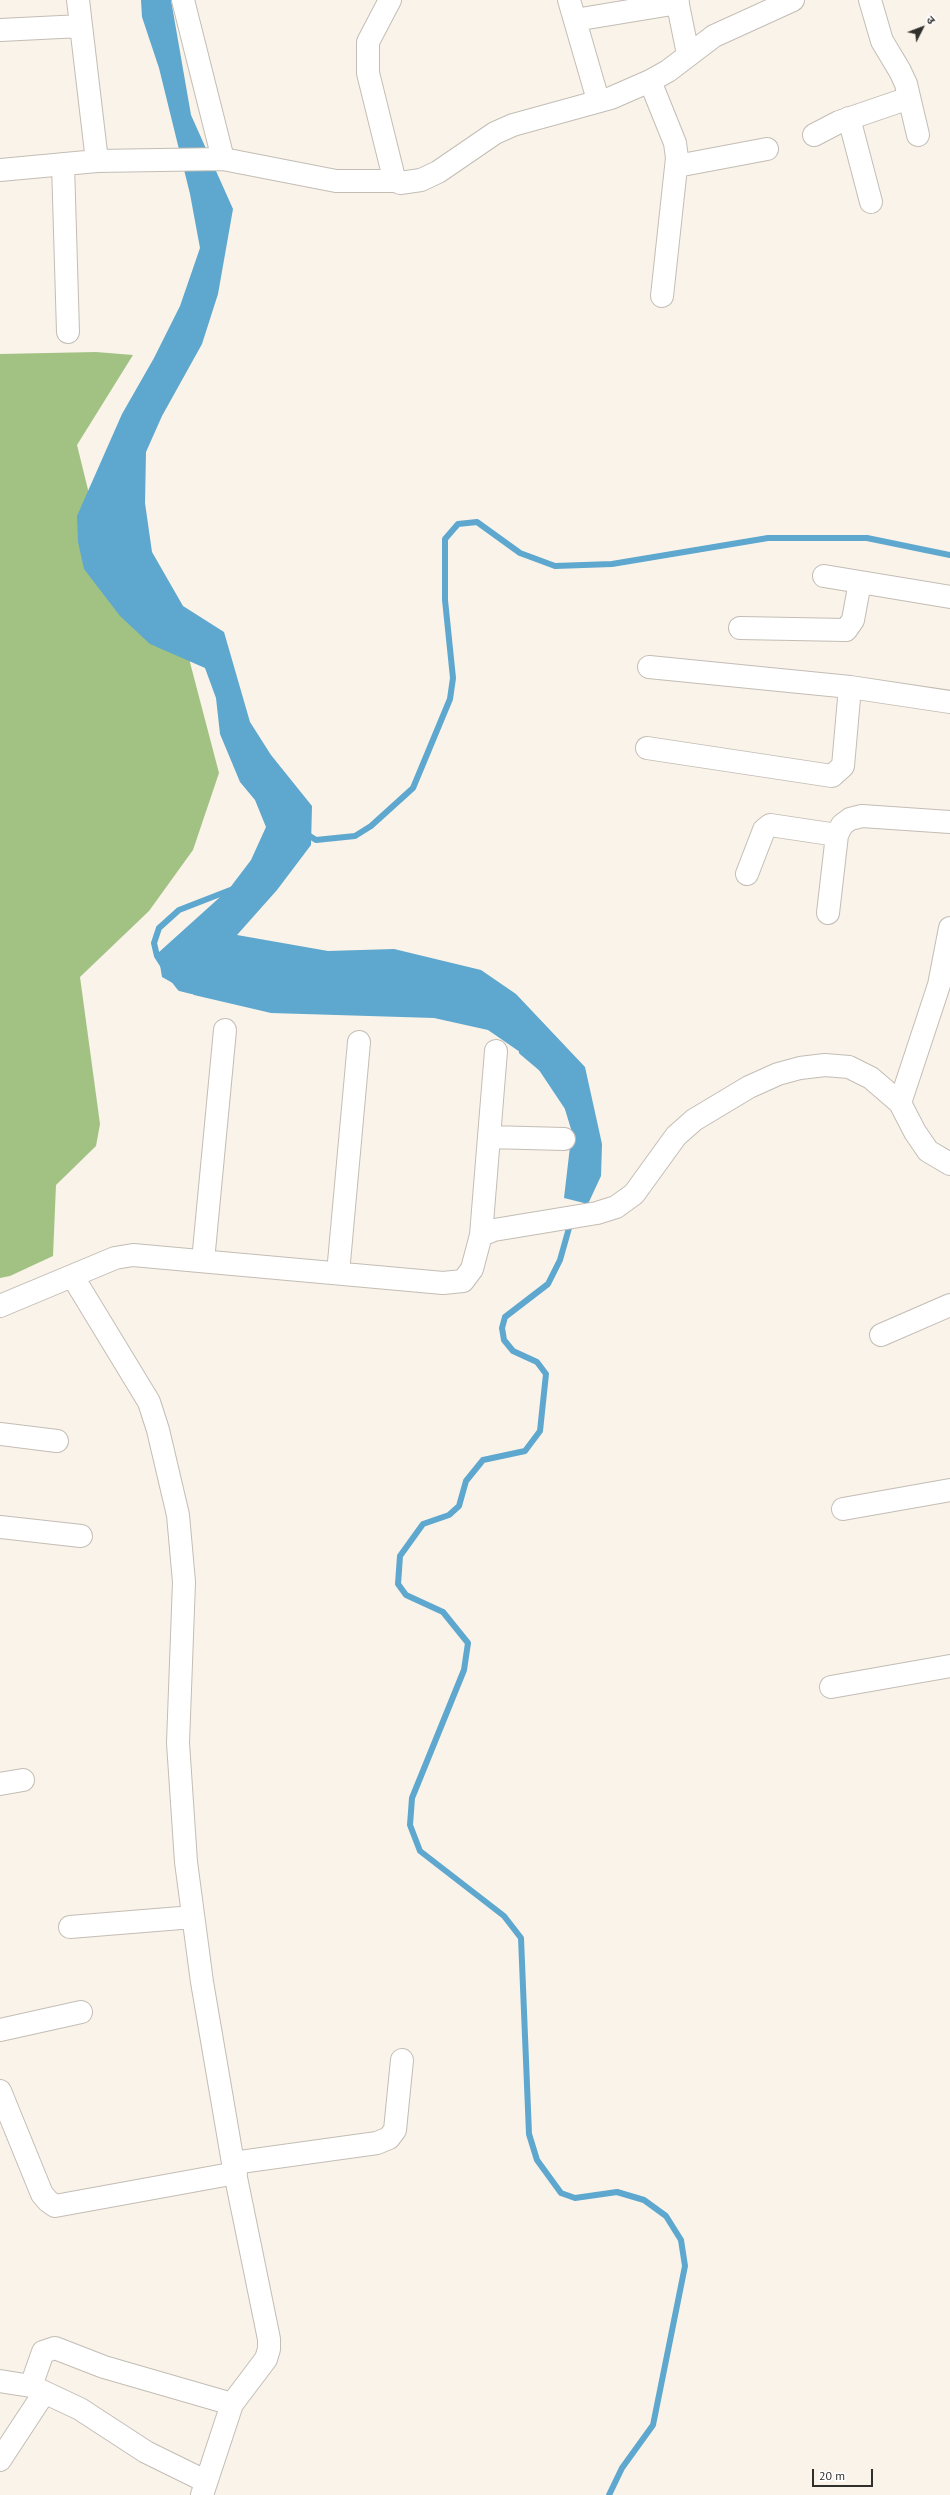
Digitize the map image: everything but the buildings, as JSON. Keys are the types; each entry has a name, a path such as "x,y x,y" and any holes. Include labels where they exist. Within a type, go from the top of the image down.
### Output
{"street":[{"path":"78,0 96,161"},
{"path":"183,0 219,159"},
{"path":"390,0 368,42 368,73 395,181"},
{"path":"569,0 598,100"},
{"path":"0,170 96,161 219,159 336,181 395,181 400,183 421,180 438,172 495,133 513,125 598,100 611,98 650,81 668,71 688,54 714,36 793,0"},
{"path":"870,0 882,41 900,71 910,98 918,135"},
{"path":"575,20 678,2 688,54"},
{"path":"0,30 81,26"},
{"path":"650,81 675,143 677,166 662,296"},
{"path":"814,135 849,118 910,98"},
{"path":"849,118 871,202"},
{"path":"677,166 767,149"},
{"path":"63,164 68,332"},
{"path":"824,576 950,597"},
{"path":"740,628 846,630 853,620 860,582"},
{"path":"649,667 850,688 950,702"},
{"path":"647,748 832,776 843,766 850,688"},
{"path":"828,912 836,835 842,825 850,819 862,816 950,822"},
{"path":"747,874 764,830 770,825 836,835"},
{"path":"900,1103 939,985 950,928"},
{"path":"203,1261 225,1030"},
{"path":"338,1273 359,1042"},
{"path":"0,1306 73,1277 115,1258 133,1254 444,1283 462,1281 472,1269 480,1235 496,1051"},
{"path":"480,1235 494,1230 597,1213 616,1207 634,1194 676,1136 694,1120 749,1087 778,1074 800,1068 825,1065 848,1067 871,1078 900,1103 915,1132 928,1151 950,1164"},
{"path":"489,1137 564,1138"},
{"path":"0,2381 38,2389 86,2412 204,2488 232,2404 266,2359 269,2349 266,2313 234,2168 202,1982 186,1862 178,1743 184,1582 178,1515 158,1430 149,1402 73,1277"},
{"path":"880,1335 950,1305"},
{"path":"0,1434 57,1441"},
{"path":"843,1509 950,1490"},
{"path":"0,1527 81,1536"},
{"path":"831,1687 950,1666"},
{"path":"0,1784 23,1780"},
{"path":"70,1927 193,1917"},
{"path":"0,2030 81,2012"},
{"path":"0,2091 42,2194 55,2206 234,2168 377,2144 389,2138 395,2130 402,2060"},
{"path":"0,2460 38,2389 43,2352 55,2348 104,2366 232,2404"}],"green space":[{"path":"96,352 133,355 77,445 92,506 187,651 219,773 193,850 149,911 80,977 100,1124 96,1146 56,1185 53,1256 10,1276 0,1278 0,354"}],"water":[{"path":"141,0 171,0 191,115 233,209 218,294 202,344 162,416 146,452 145,503 152,552 183,606 224,632 250,722 271,755 312,806 311,845 277,890 237,935 328,951 394,949 481,970 516,994 585,1067 602,1144 601,1176 588,1204 564,1198 573,1121 533,1061 488,1030 434,1018 271,1013 194,995 162,977 158,953 229,889 251,860 266,827 255,800 240,782 220,734 216,698 205,668 150,644 120,616 84,569 78,542 77,516 122,414 154,358 180,306 200,248 190,194 159,68 142,17"}],"waterway":[{"path":"305,833 316,840 355,836 371,826 413,788 450,699 453,678 445,600 445,539 458,524 477,522 520,553 555,566 612,564 768,538 867,538 950,555"},
{"path":"164,967 157,956 154,943 159,928 179,910 233,889"},
{"path":"173,979 180,988 192,991"},
{"path":"522,1052 541,1068"},
{"path":"568,1109 575,1132"},
{"path":"571,1221 560,1260 548,1284 505,1317 502,1328 504,1340 513,1351 537,1362 546,1374 540,1431 525,1451 483,1460 466,1481 459,1506 449,1515 423,1524 400,1556 398,1584 406,1595 443,1612 468,1643 464,1670 412,1798 410,1825 420,1851 504,1916 521,1938 529,2134 537,2160 561,2193 575,2198 617,2192 644,2200 666,2216 681,2240 685,2266 653,2425 622,2468 609,2495"}]}
